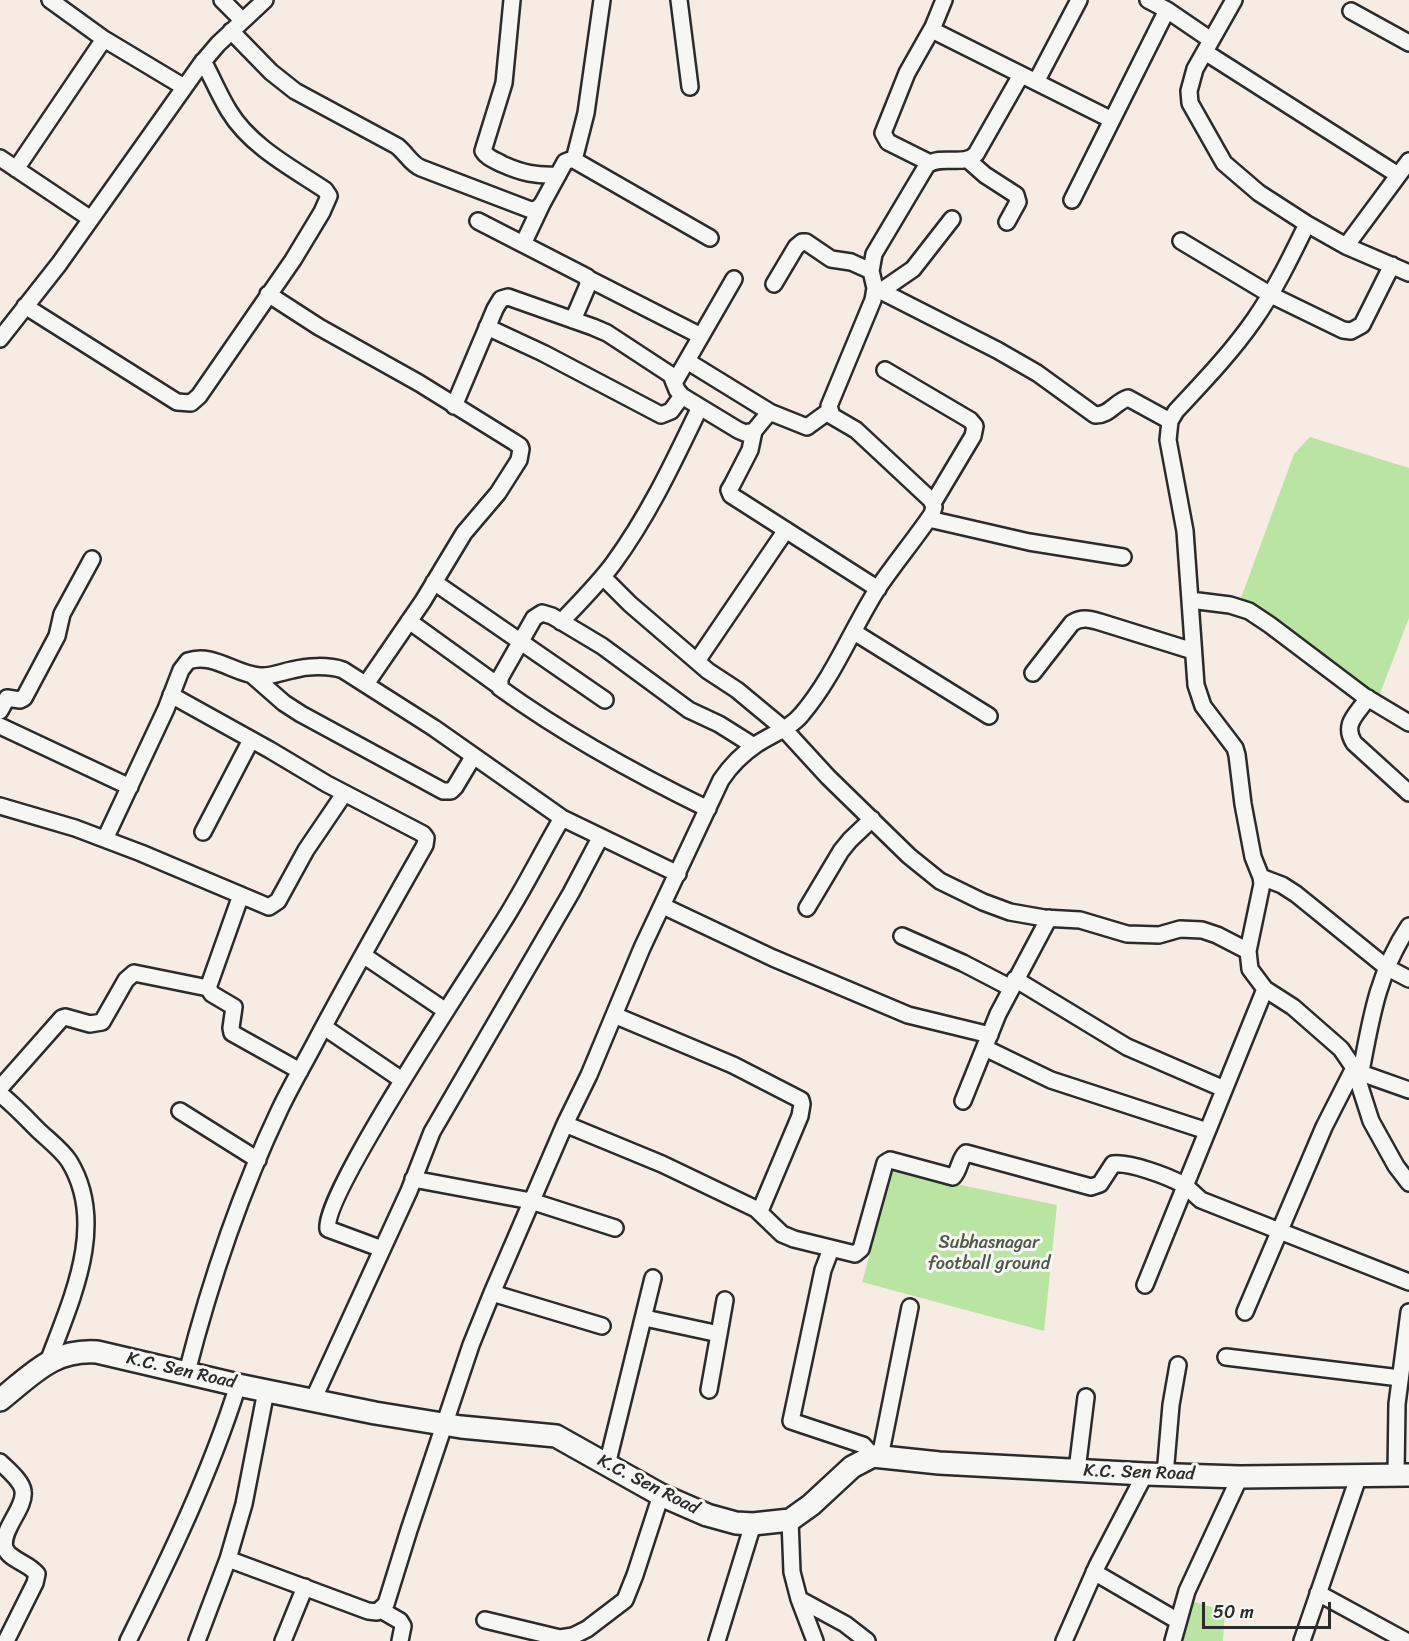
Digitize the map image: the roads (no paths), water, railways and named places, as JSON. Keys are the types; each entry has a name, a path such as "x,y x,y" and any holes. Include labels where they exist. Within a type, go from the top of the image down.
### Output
{"street":[{"path":"50,0 104,39 184,87"},
{"path":"222,0 242,20"},
{"path":"0,339 59,264 203,61 242,20 265,0"},
{"path":"512,0 504,83 483,151 490,158 522,173 537,176 558,175"},
{"path":"574,160 586,113 602,0"},
{"path":"679,0 690,87"},
{"path":"930,163 888,142 883,133 907,73 933,27 944,0"},
{"path":"1036,82 1078,0"},
{"path":"1148,0 1167,10 1208,46 1398,175"},
{"path":"1234,0 1195,69 1189,91 1190,103 1224,163 1239,178 1277,206 1307,224 1346,246 1409,273"},
{"path":"1072,200 1167,10"},
{"path":"1351,11 1409,43"},
{"path":"933,27 940,34 1112,120"},
{"path":"231,31 283,82 311,101 397,146 415,166 525,209 537,209 542,204"},
{"path":"16,169 104,39"},
{"path":"25,306 169,397 184,404 191,404 199,396 322,212 329,196 325,190 266,149 236,121 203,61"},
{"path":"1021,75 976,154 968,160 940,159 930,163 874,254 871,271 878,289 942,320 1007,356 1036,373 1095,416 1103,415 1128,398 1170,422"},
{"path":"0,158 91,219"},
{"path":"523,244 558,175 566,162 570,160 574,160 710,238"},
{"path":"968,160 978,170 1016,195 1018,202 1007,222"},
{"path":"1346,246 1409,161"},
{"path":"687,361 773,414 807,426 829,411 837,383 878,289 913,268 952,219"},
{"path":"478,221 701,336"},
{"path":"1307,224 1271,295 1238,342 1176,411 1170,422 1168,440 1185,531 1196,685 1201,701 1235,748 1253,857 1261,877 1258,911 1248,951 1250,969 1265,989 1293,1007 1341,1049 1358,1075 1371,1121 1396,1166 1409,1183"},
{"path":"1181,241 1271,295 1343,330 1351,331 1362,325 1392,265"},
{"path":"774,284 796,247 802,242 806,242 831,259 851,262 871,271"},
{"path":"573,320 589,279"},
{"path":"487,327 543,352 660,414 671,411 687,361 734,279"},
{"path":"268,294 326,332 520,446 520,454 498,493 468,527 366,684"},
{"path":"454,406 499,302 508,297 607,333 671,375 678,390 700,407 738,430 745,433 754,431"},
{"path":"381,1610 386,1604 444,1424 471,1345 492,1293 642,948 721,780 740,757 797,720 804,712 836,664 878,589 934,511 933,503 973,436 975,426 970,420 885,370"},
{"path":"561,622 603,577 625,547 658,493 700,407"},
{"path":"829,411 832,416 856,430 933,503"},
{"path":"773,414 768,414 754,431 752,446 730,493 732,497 878,589"},
{"path":"929,519 1029,542 1123,557"},
{"path":"697,661 786,530"},
{"path":"0,711 7,698 20,700 24,698 57,636 62,614 92,559"},
{"path":"603,577 630,604 697,661 784,729 828,777 909,856 940,881 982,902 1028,916 1080,920 1135,935 1159,935 1180,929 1202,930 1248,951"},
{"path":"434,582 604,700"},
{"path":"1190,600 1230,605 1249,611 1368,698 1409,723"},
{"path":"499,686 500,678 534,618 545,614 602,646 689,710 719,724 754,746"},
{"path":"1033,673 1065,631 1079,619 1087,618 1193,651"},
{"path":"409,621 532,711 581,743 657,785 708,809"},
{"path":"854,632 989,716"},
{"path":"105,839 184,664 192,660 204,659 252,675 274,675 296,669 334,667 343,670 434,728 562,818 678,874"},
{"path":"252,675 284,703 301,714 443,790 451,791 456,787 473,757"},
{"path":"171,695 344,794 419,831 426,838 425,845 280,1109 216,1268 187,1372"},
{"path":"1368,698 1351,722 1348,731 1350,736 1354,743 1409,793"},
{"path":"0,726 130,787"},
{"path":"203,832 251,740"},
{"path":"0,806 105,839 265,906 276,904 320,827 344,794"},
{"path":"382,1249 331,1231 327,1229 327,1222 347,1178 402,1080 502,924 562,818"},
{"path":"807,909 841,851 872,819"},
{"path":"313,1400 432,1132 571,893 600,838"},
{"path":"1261,877 1282,885 1296,894 1386,968 1409,979"},
{"path":"208,988 241,895"},
{"path":"663,906 773,958 908,1015 987,1042 1051,1080 1207,1131"},
{"path":"963,1101 1013,983 1048,918"},
{"path":"1245,1312 1324,1127 1358,1075 1371,1012 1386,968 1398,942 1409,926"},
{"path":"902,936 1013,983 1127,1047 1224,1089"},
{"path":"363,955 446,1011"},
{"path":"0,1088 62,1018 90,1024 102,1022 126,980 134,973 208,988 212,994 234,1007 232,1033 300,1071"},
{"path":"1144,1285 1265,989"},
{"path":"614,1015 733,1065 801,1100 800,1116 760,1211"},
{"path":"324,1027 402,1080"},
{"path":"1358,1075 1409,1090"},
{"path":"0,1094 68,1161 81,1189 84,1203 86,1233 80,1270 48,1362"},
{"path":"180,1111 258,1160"},
{"path":"565,1124 662,1164 760,1211 782,1234 855,1254 861,1249 885,1163 890,1160 953,1177 966,1153 1091,1187 1100,1184 1113,1164 1125,1163 1184,1185 1201,1200 1409,1282"},
{"path":"413,1179 531,1201 615,1228"},
{"path":"831,1249 823,1270 791,1421 863,1444 876,1457"},
{"path":"607,1465 653,1278"},
{"path":"492,1293 602,1326"},
{"path":"709,1390 725,1300"},
{"path":"876,1457 910,1306"},
{"path":"1402,1475 1397,1404 1403,1385 1409,1312"},
{"path":"645,1318 719,1334"},
{"name":"K.C. Sen Road","path":"0,1400 48,1362 63,1354 97,1352 238,1385 444,1424 556,1436 661,1495 707,1515 736,1523 753,1524 790,1520"},
{"path":"1226,1357 1403,1385"},
{"path":"1064,1641 1094,1572 1155,1474 1178,1365"},
{"path":"128,1641 195,1503 224,1430 238,1385"},
{"path":"200,1640 228,1559 243,1504 266,1390"},
{"path":"1077,1470 1086,1396"},
{"path":"815,1641 799,1599 792,1572 790,1520 811,1505 852,1467 876,1457"},
{"name":"K.C. Sen Road","path":"876,1457 939,1463 1240,1477 1402,1475"},
{"path":"0,1462 21,1485 23,1491 4,1538 5,1552 32,1567 37,1574 35,1583 6,1641"},
{"path":"1302,1641 1359,1475"},
{"path":"1173,1641 1187,1591 1240,1477"},
{"path":"485,1620 560,1638 573,1636 587,1629 625,1600 661,1495"},
{"path":"717,1641 753,1524"},
{"path":"228,1559 368,1611 381,1610 400,1621 403,1626 400,1641"},
{"path":"1094,1572 1178,1621"},
{"path":"283,1641 305,1587"},
{"path":"1318,1593 1406,1641"},
{"path":"799,1599 845,1624 867,1641"}],"park label":[{"name":"Subhasnagar football ground","path":"989,1253"}]}
